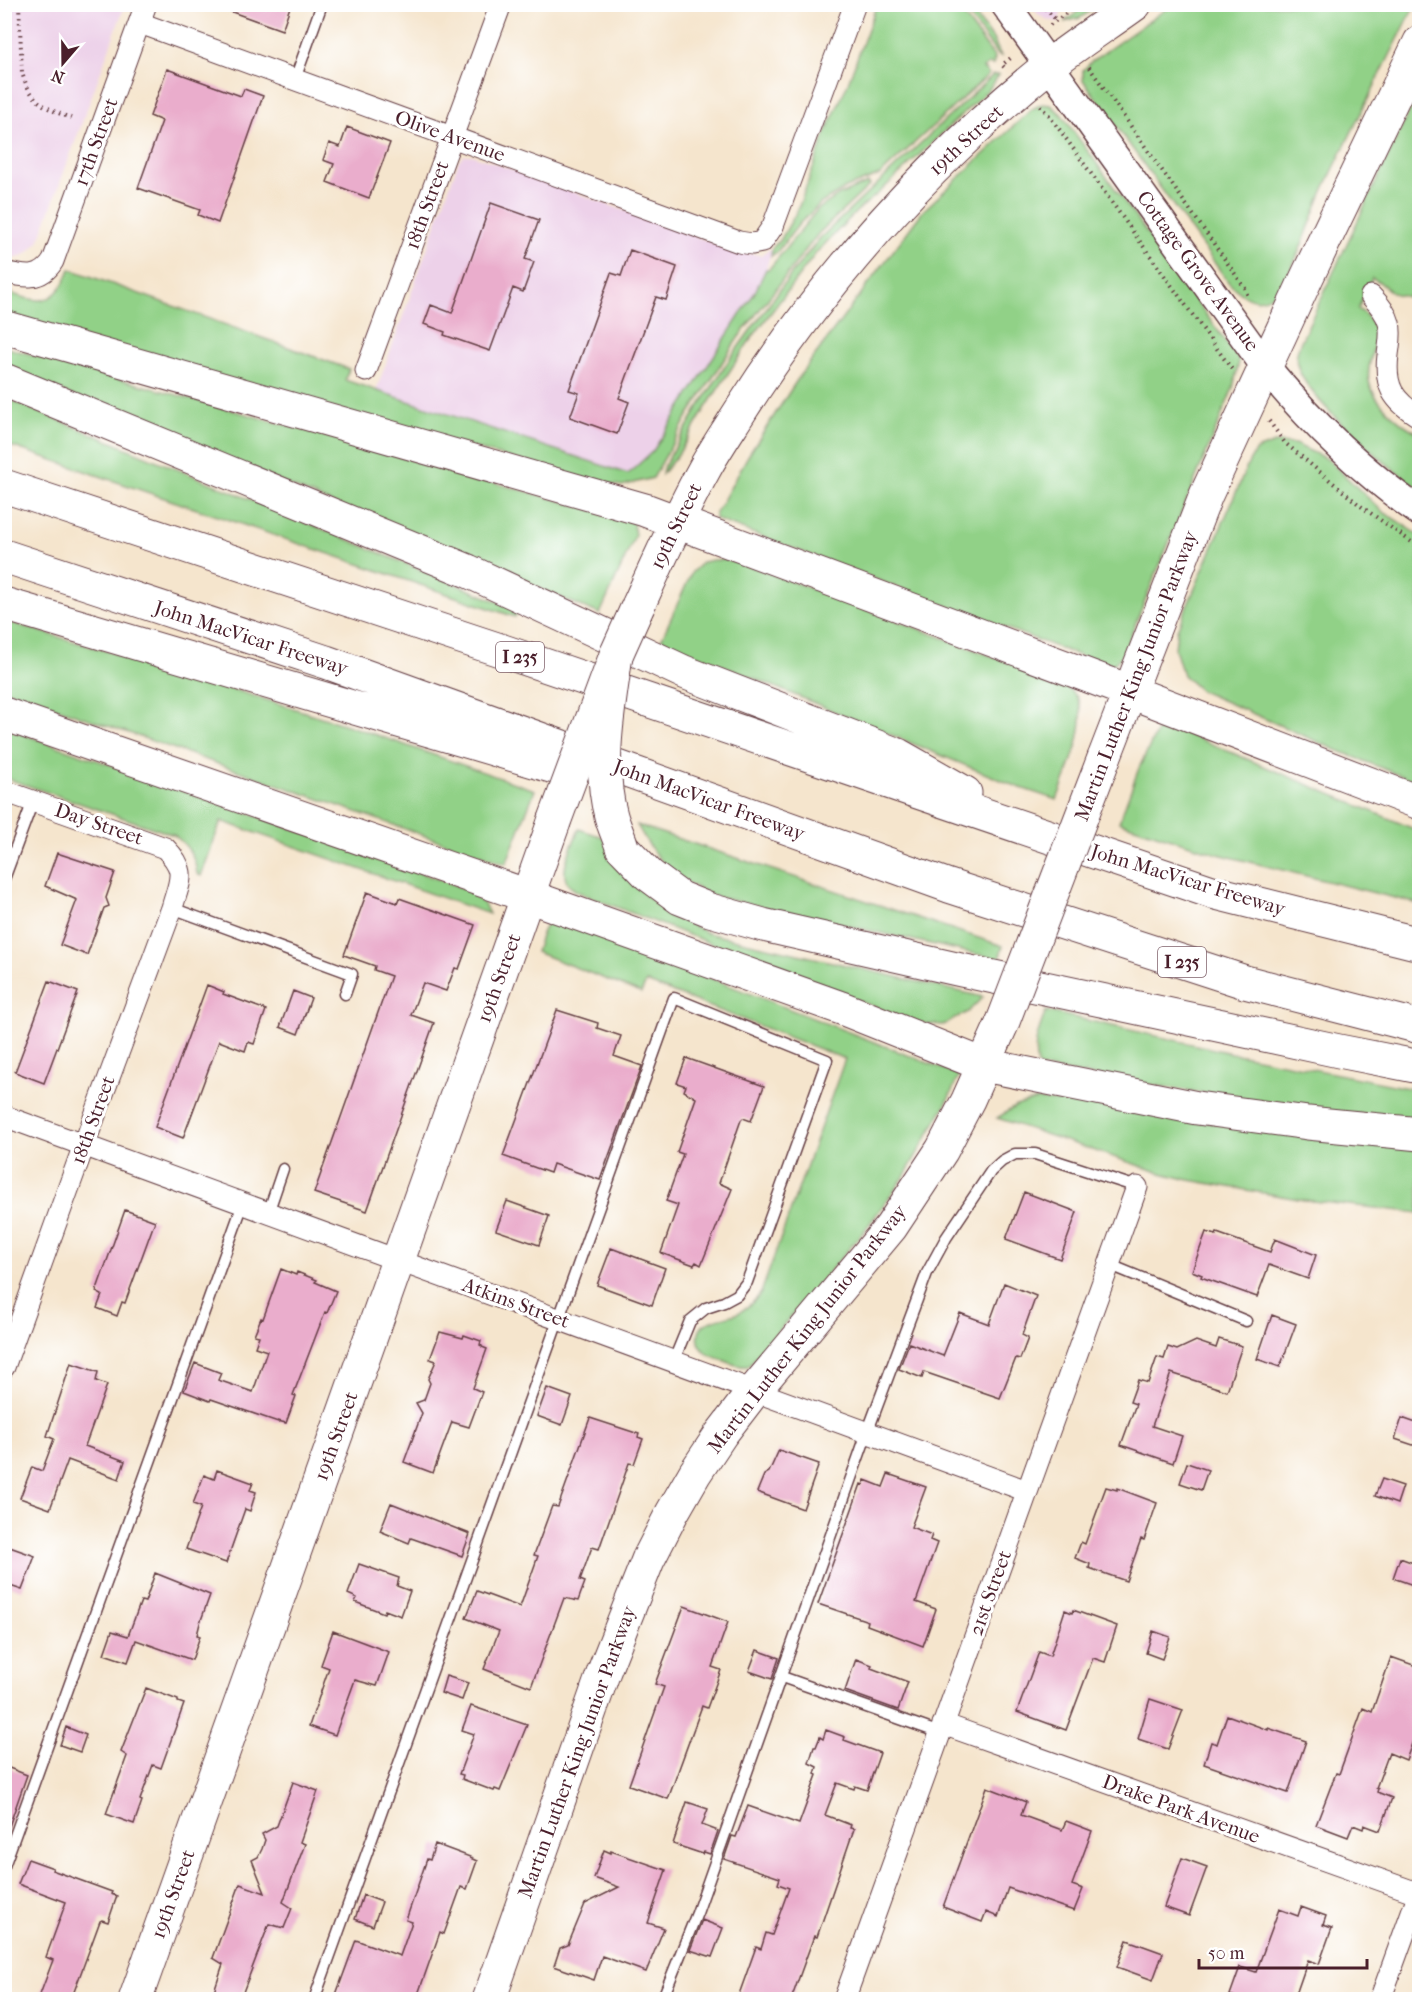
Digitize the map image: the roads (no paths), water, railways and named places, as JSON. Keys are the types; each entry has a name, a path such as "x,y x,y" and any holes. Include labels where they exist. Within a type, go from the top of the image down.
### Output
{"main road":[{"path":"1049,65 1135,4"},
{"name":"Martin Luther King Junior Parkway","path":"489,2000 604,1671 648,1560 695,1473 721,1434 891,1227 942,1150 984,1065 1002,1024 1206,495 1251,371 1359,166 1419,42"},
{"name":"19th Street","path":"135,2000 554,822 616,655 677,521 705,466 774,359 822,294 892,213 957,147 1049,65"},
{"path":"4,327 112,360 645,510 1130,691 1419,803"},
{"path":"4,380 468,571 684,672 898,755 1034,832"},
{"name":"John MacVicar Freeway","path":"4,486 492,647 1212,892 1419,944"},
{"name":"John MacVicar Freeway","path":"4,556 326,662 949,886 1245,982 1419,1027"},
{"path":"4,604 222,667 949,886"},
{"path":"616,655 605,727 606,777 611,815 622,847 649,875 680,898 710,910 763,925 1338,1052 1419,1067"},
{"path":"4,714 528,896 844,1009 984,1065 1197,1108 1308,1123 1419,1134"}],"street":[{"name":"18th Street","path":"366,371 501,4"},
{"name":"Olive Avenue","path":"143,14 295,79 739,242 752,244 762,242 773,226 855,4"},
{"name":"Cottage Grove Avenue","path":"1005,4 1049,65 1251,371 1287,393 1366,471 1419,512"},
{"name":"17th Street","path":"4,272 30,277 48,269 53,261 143,14"},
{"path":"1371,296 1382,307 1389,323 1390,339 1386,371 1389,388 1398,401 1419,417"},
{"name":"Day Street","path":"4,791 165,848 177,859 182,872"},
{"name":"18th Street","path":"4,1367 172,908 182,872"},
{"name":"Atkins Street","path":"4,1116 1027,1491"},
{"name":"21st Street","path":"844,2000 1137,1187"},
{"name":"Drake Park Avenue","path":"942,1729 1419,1892"},
{"path":"1380,2000 1419,1892"}],"lane":[{"path":"295,79 322,4"},
{"path":"4,879 33,801"},
{"path":"172,908 352,974 345,994"},
{"path":"314,2000 674,998 827,1060 747,1282 737,1294 724,1302 706,1308 690,1321 674,1360"},
{"path":"662,2000 697,1913 867,1433 927,1273 946,1238 991,1172 1002,1161 1015,1155 1035,1154 1137,1187"},
{"path":"268,1213 284,1169"},
{"path":"4,1866 243,1204"},
{"path":"1108,1264 1246,1321"},
{"path":"782,1677 942,1729"}]}
